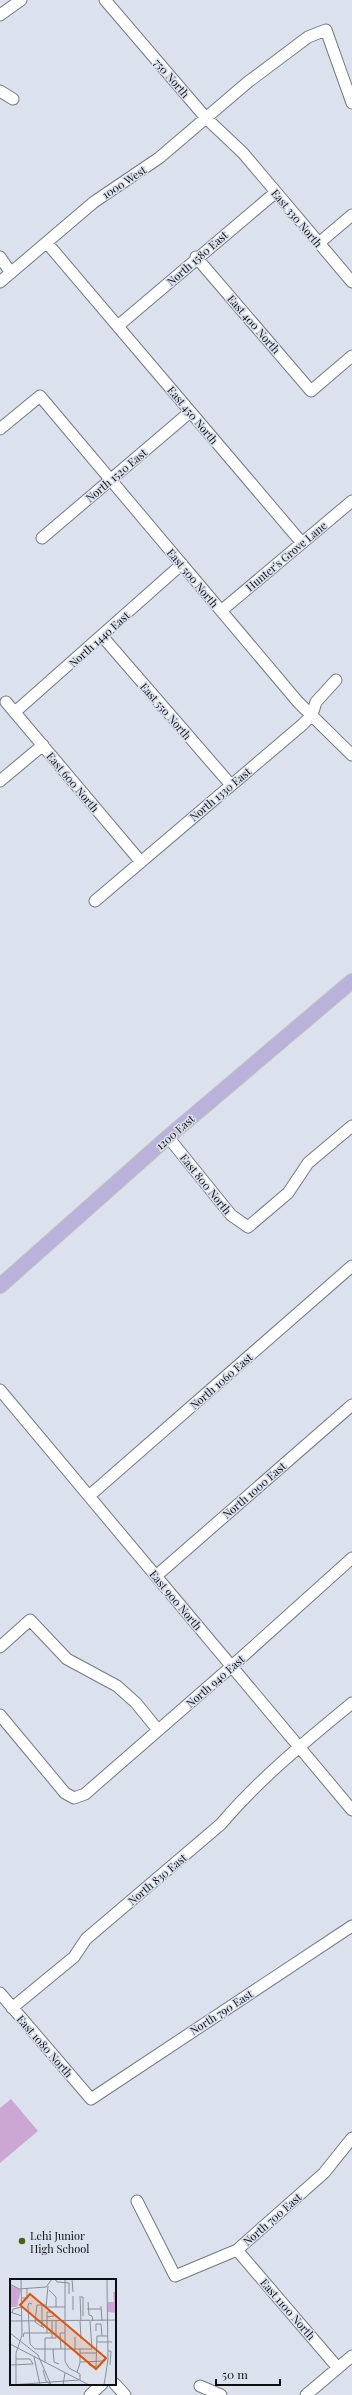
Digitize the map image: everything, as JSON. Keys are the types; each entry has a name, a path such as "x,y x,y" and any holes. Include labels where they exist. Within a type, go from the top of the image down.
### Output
{"main road":[{"name":"1200 East","path":"0,1286 168,1137 352,981"}],"street":[{"path":"0,15 21,0"},
{"name":"750 North","path":"105,0 206,118 243,154"},
{"name":"1000 West","path":"0,282 94,202 149,166 248,82 308,37 326,30 352,103"},
{"path":"0,91 13,99"},
{"name":"East 330 North","path":"243,154 352,282"},
{"name":"North 1580 East","path":"119,325 196,257 276,192"},
{"path":"319,243 352,215"},
{"name":"East 450 North","path":"47,243 119,325 190,412 302,543"},
{"path":"0,257 11,273"},
{"name":"East 400 North","path":"196,257 311,391 352,356"},
{"name":"East 500 North","path":"0,430 40,396 298,702 352,755"},
{"name":"North 1520 East","path":"42,538 190,412"},
{"name":"Hunter's Grove Lane","path":"221,611 352,501"},
{"name":"North 1440 East","path":"15,712 182,564"},
{"name":"East 550 North","path":"102,636 231,785"},
{"name":"North 1330 East","path":"95,901 312,715 316,702 336,680"},
{"name":"East 600 North","path":"6,702 141,862"},
{"path":"0,781 43,745"},
{"name":"East 800 North","path":"168,1137 231,1215 248,1227 288,1193 308,1164 352,1126"},
{"name":"North 1060 East","path":"89,1496 352,1266"},
{"name":"East 900 North","path":"0,1390 352,1810"},
{"name":"North 1000 East","path":"156,1576 352,1405"},
{"name":"North 940 East","path":"0,1715 65,1793 74,1798 85,1794 232,1666 352,1558"},
{"path":"0,1647 30,1620 67,1659 117,1686 136,1703 158,1730"},
{"name":"North 830 East","path":"12,2008 74,1957 86,1939 221,1824 261,1780 352,1703"},
{"name":"North 790 East","path":"91,2099 352,1926"},
{"name":"East 1080 North","path":"0,1993 91,2099"},
{"name":"North 700 East","path":"137,2201 175,2276 237,2250 324,2173 352,2138"},
{"name":"East 1100 North","path":"237,2250 338,2368"},
{"path":"306,2395 352,2356"},
{"path":"90,2395 101,2385"},
{"path":"116,2385 125,2395"},
{"path":"200,2386 221,2395"}],"shaded area":[{"path":"11,2099 38,2131 0,2163 0,2108"}],"place":[{"name":"Lehi Junior High School","path":"22,2241"}]}
